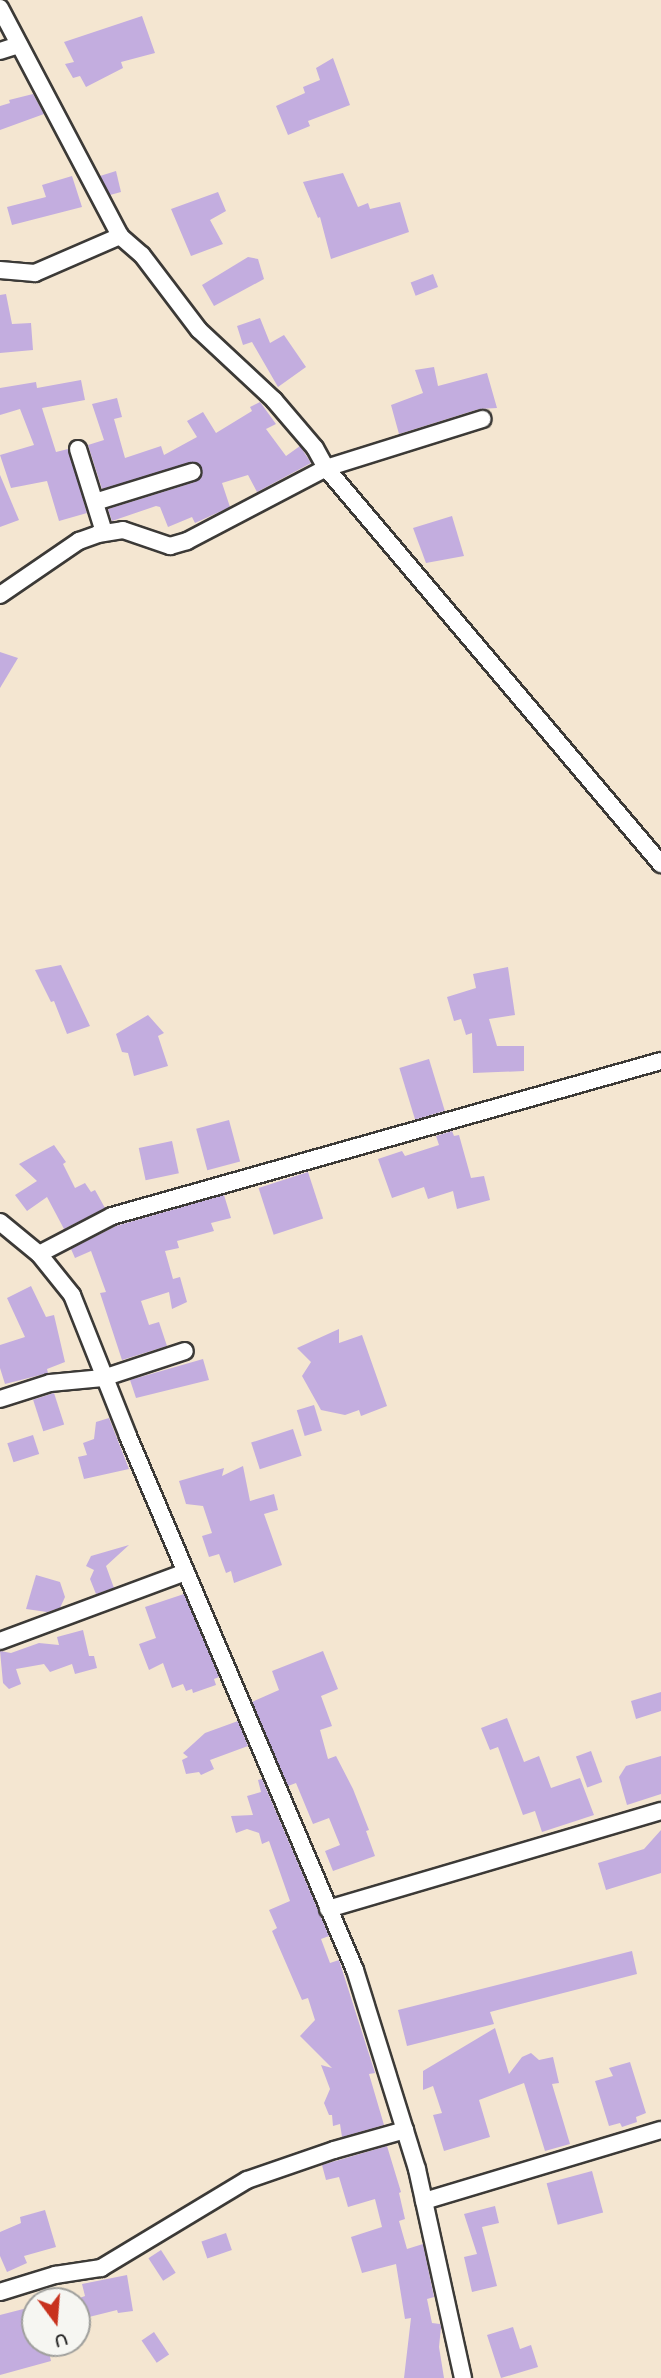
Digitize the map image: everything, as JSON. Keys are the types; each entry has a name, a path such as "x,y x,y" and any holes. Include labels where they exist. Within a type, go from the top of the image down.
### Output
{"street":[{"path":"0,8 120,236 142,255 199,330 274,400 315,448 326,468 661,864"},
{"path":"0,51 19,44"},
{"path":"0,270 35,273 120,236"},
{"path":"0,596 79,541 104,532 123,530 170,546 187,541 326,468 482,419"},
{"path":"78,449 104,532"},
{"path":"95,502 192,472"},
{"path":"38,1254 112,1216 661,1061"},
{"path":"0,1222 38,1254 72,1294 103,1378 355,1970 405,2130 424,2201 463,2378"},
{"path":"0,1399 50,1383 103,1378 185,1351"},
{"path":"0,1641 186,1572"},
{"path":"328,1909 661,1811"},
{"path":"0,2292 55,2275 101,2268 247,2180 334,2150 405,2130"},
{"path":"424,2201 661,2130"}],"building":[{"path":"142,16 155,53 121,62 123,68 86,87 80,76 73,78 65,64 74,62 64,42"},
{"path":"333,58 350,105 308,121 310,126 288,135 276,106 305,93 303,87 320,80 316,68"},
{"path":"33,94 44,114 0,130 0,106 10,103 9,100"},
{"path":"116,171 121,192 110,195 100,176"},
{"path":"343,173 358,207 368,203 370,209 400,202 409,232 331,259 320,217 318,218 303,182"},
{"path":"72,176 82,207 12,225 7,207 46,197 42,185"},
{"path":"218,192 226,211 210,220 223,244 191,256 171,209"},
{"path":"248,257 258,259 264,279 214,306 202,285"},
{"path":"433,274 438,287 416,296 411,283"},
{"path":"6,294 12,324 31,323 33,350 0,353 0,295"},
{"path":"260,318 270,343 284,335 306,367 278,387 252,342 243,345 237,326"},
{"path":"434,367 438,386 487,373 497,408 479,409 399,434 391,405 423,393 415,370"},
{"path":"81,380 85,400 42,408 56,452 68,449 87,513 59,521 47,481 11,488 0,455 34,445 20,409 0,415 0,388 36,382 37,388"},
{"path":"117,398 122,417 114,419 125,458 161,446 164,455 197,437 187,421 203,412 216,433 252,411 250,407 260,402 276,424 266,429 286,456 300,446 311,463 257,492 248,475 222,483 230,507 195,523 192,517 168,527 160,507 156,506 112,521 108,509 195,482 202,474 200,465 190,462 102,489 88,445 104,440 92,404"},
{"path":"0,475 19,520 0,527"},
{"path":"452,516 464,556 426,563 413,528"},
{"path":"0,652 18,658 0,688"},
{"path":"61,965 90,1026 67,1034 54,1001 51,1002 35,970"},
{"path":"508,967 515,1015 489,1019 497,1046 524,1046 524,1071 473,1073 472,1033 466,1035 461,1019 454,1021 447,997 476,988 473,974"},
{"path":"148,1015 164,1033 158,1036 168,1066 134,1076 128,1053 122,1052 116,1034"},
{"path":"429,1059 445,1111 415,1120 399,1068"},
{"path":"229,1120 240,1162 207,1170 196,1129"},
{"path":"452,1131 454,1136 459,1135 471,1178 484,1176 490,1200 457,1209 453,1191 428,1199 424,1187 392,1198 378,1159 402,1151 405,1156 439,1145 436,1136"},
{"path":"172,1141 179,1173 146,1180 139,1148"},
{"path":"54,1145 66,1162 63,1164 75,1188 85,1183 91,1192 95,1190 105,1208 64,1229 47,1197 27,1211 15,1195 37,1181 19,1164"},
{"path":"308,1172 323,1219 274,1235 259,1188"},
{"path":"224,1195 231,1218 211,1223 214,1231 177,1241 179,1248 165,1251 173,1279 180,1277 187,1302 172,1309 169,1292 141,1301 149,1325 159,1322 167,1346 122,1360 100,1293 106,1292 91,1251 75,1258 71,1249 116,1226"},
{"path":"31,1286 46,1317 54,1315 65,1362 47,1369 48,1373 5,1384 0,1368 0,1345 25,1337 7,1298"},
{"path":"339,1329 339,1343 362,1335 387,1406 361,1416 359,1410 345,1415 321,1410 302,1376 311,1362 297,1348"},
{"path":"203,1359 209,1380 136,1398 130,1380"},
{"path":"54,1393 64,1424 43,1431 33,1400"},
{"path":"314,1405 322,1431 305,1436 297,1410"},
{"path":"109,1418 129,1469 84,1479 78,1457 87,1455 83,1443 94,1439 96,1422"},
{"path":"293,1429 302,1456 260,1469 251,1443"},
{"path":"33,1435 39,1454 14,1462 7,1443"},
{"path":"243,1466 250,1501 274,1494 278,1510 264,1514 282,1565 234,1583 231,1571 226,1573 219,1554 209,1557 202,1536 212,1533 203,1506 186,1504 179,1481 224,1468 222,1476"},
{"path":"129,1545 106,1566 114,1588 96,1594 90,1579 94,1570 86,1566 91,1556"},
{"path":"36,1575 60,1582 65,1597 60,1608 47,1612 26,1609"},
{"path":"184,1594 219,1677 214,1679 216,1685 193,1693 192,1689 186,1691 183,1684 172,1688 163,1663 149,1670 139,1644 156,1638 145,1607"},
{"path":"83,1630 89,1656 94,1656 97,1668 75,1674 72,1664 50,1672 44,1664 16,1669 21,1684 9,1689 3,1683 0,1651 11,1653 39,1643 59,1645 57,1637"},
{"path":"323,1651 338,1689 321,1696 332,1726 320,1730 328,1759 336,1756 353,1789 369,1830 366,1831 375,1856 333,1871 325,1851 340,1845 329,1818 313,1824 296,1783 288,1786 252,1702 279,1690 272,1671"},
{"path":"661,1692 661,1711 636,1719 631,1701"},
{"path":"507,1718 524,1762 539,1756 551,1788 580,1778 594,1815 542,1832 535,1811 523,1815 498,1747 490,1750 481,1728"},
{"path":"238,1721 248,1746 210,1760 214,1769 201,1775 199,1772 186,1774 182,1760 188,1757 183,1753 205,1733"},
{"path":"591,1751 602,1782 587,1787 576,1756"},
{"path":"661,1756 661,1794 627,1805 619,1777 626,1766"},
{"path":"262,1779 329,1936 321,1939 330,1963 339,1960 375,2073 369,2074 384,2125 342,2137 340,2124 333,2126 332,2115 329,2115 324,2103 330,2089 321,2065 332,2068 300,2036 315,2020 308,1998 302,2000 272,1931 277,1928 269,1910 290,1901 269,1841 262,1844 259,1833 247,1829 236,1833 231,1816 253,1815 247,1796 261,1792 258,1780"},
{"path":"661,1830 661,1873 606,1890 598,1863 644,1849"},
{"path":"632,1951 637,1974 490,2012 494,2024 407,2046 398,2010"},
{"path":"495,2028 509,2074 522,2057 531,2053 539,2060 553,2057 559,2083 552,2084 570,2144 545,2151 524,2083 479,2100 490,2137 444,2151 433,2115 442,2113 433,2086 423,2090 423,2071"},
{"path":"630,2062 646,2113 636,2117 637,2122 622,2127 620,2123 609,2126 595,2081 613,2076 609,2068"},
{"path":"387,2146 401,2192 399,2193 405,2219 399,2221 407,2249 423,2244 434,2297 427,2299 432,2323 440,2324 441,2327 439,2347 444,2378 404,2378 411,2318 405,2319 396,2264 362,2273 351,2237 382,2227 375,2199 348,2207 339,2177 326,2180 322,2165"},
{"path":"592,2171 603,2213 558,2225 547,2183"},
{"path":"495,2206 499,2223 482,2227 497,2286 472,2292 464,2257 477,2254 464,2214"},
{"path":"45,2210 56,2247 24,2256 27,2263 7,2272 0,2256 0,2232 21,2223 20,2217"},
{"path":"226,2233 232,2250 207,2258 201,2241"},
{"path":"161,2250 176,2273 163,2281 148,2258"},
{"path":"127,2275 133,2311 118,2313 117,2310 91,2316 91,2287 83,2287 82,2284"},
{"path":"21,2310 21,2357 50,2357 51,2361 0,2375 0,2315"},
{"path":"513,2327 520,2349 531,2345 538,2367 501,2378 487,2335"},
{"path":"154,2332 169,2354 157,2363 142,2340"}]}
